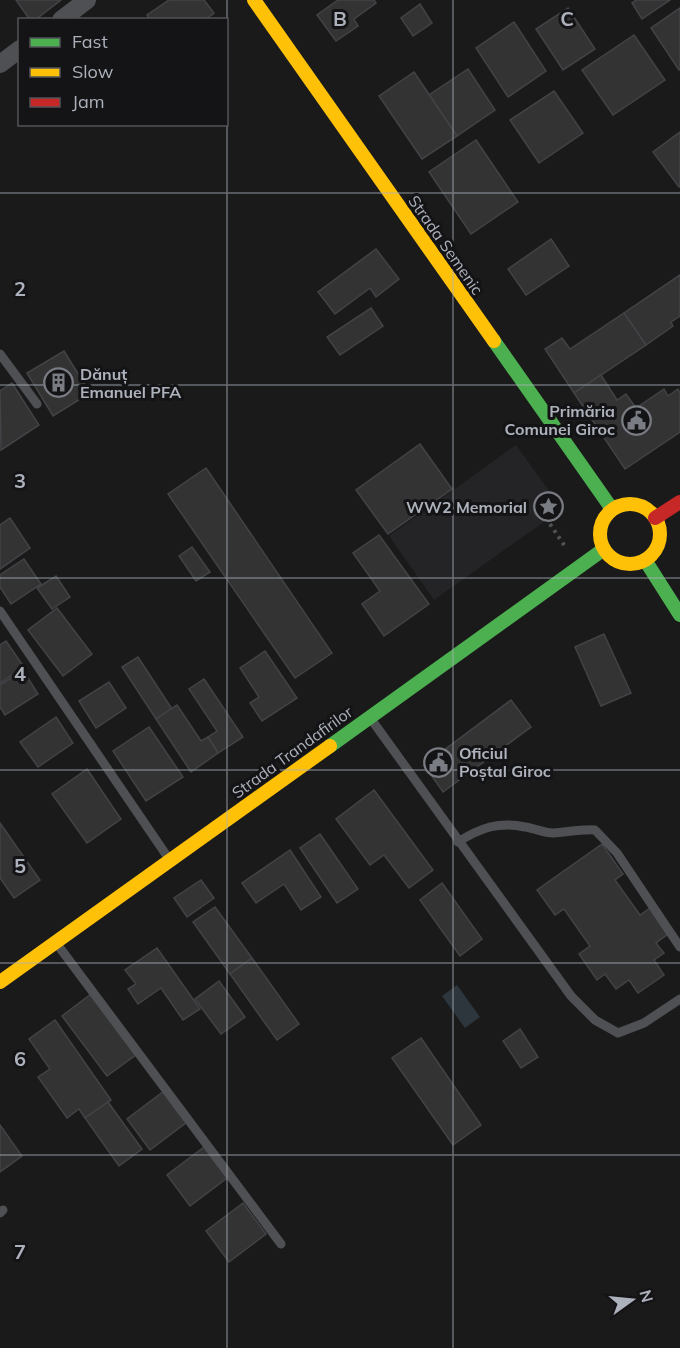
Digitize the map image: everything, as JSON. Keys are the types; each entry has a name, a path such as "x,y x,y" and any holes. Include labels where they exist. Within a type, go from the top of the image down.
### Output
{"main road":[{"name":"Strada Semenic","path":"254,0 612,509"},
{"path":"655,518 680,502"},
{"path":"620,505 640,505 655,518 659,527 657,546 645,560 627,564 610,556 604,549 600,532 601,524 612,509 620,505"},
{"name":"Strada Trandafirilor","path":"0,982 604,549"},
{"path":"645,560 680,615"}],"street":[{"path":"64,18 87,0"},
{"path":"0,64 18,51"}],"lane":[{"path":"0,354 37,404"},
{"path":"0,611 170,860"},
{"path":"369,717 571,996 595,1020 618,1033 644,1023 680,999"},
{"path":"458,842 480,827 497,825 522,826 551,833 578,829 595,830 617,853 680,947"},
{"path":"55,942 281,1244"}],"path":[{"path":"550,524 566,548"}],"shaded area":[{"path":"516,445 562,509 434,600 389,536"},
{"path":"457,985 480,1017 465,1028 442,996"}],"building":[{"path":"16,0 61,0 38,18 29,18"},
{"path":"169,0 204,0 214,13 208,18 149,18 147,15"},
{"path":"338,0 374,0 376,3 354,19 358,26 336,41 317,15"},
{"path":"636,0 670,0 642,19 632,3"},
{"path":"420,4 432,23 413,36 401,18"},
{"path":"568,8 595,49 563,70 536,29"},
{"path":"680,8 680,69 679,70 651,28"},
{"path":"514,22 546,71 508,97 476,48"},
{"path":"634,35 665,80 613,115 582,70"},
{"path":"468,69 495,110 457,136 429,95"},
{"path":"414,72 457,136 422,159 379,96"},
{"path":"554,91 583,133 539,163 510,120"},
{"path":"680,132 680,187 679,187 653,152"},
{"path":"476,140 518,202 471,234 429,172"},
{"path":"551,239 569,266 526,295 508,269"},
{"path":"376,249 399,279 376,297 370,288 335,314 318,292"},
{"path":"680,275 680,316 671,322 673,326 646,345 624,313"},
{"path":"371,308 383,326 340,355 327,337"},
{"path":"624,313 646,345 574,393 545,349 562,338 570,349"},
{"name":"Dănuț Emanuel PFA","path":"64,351 90,393 53,416 27,373"},
{"name":"Primăria Comunei Giroc","path":"601,375 617,400 626,394 636,408 664,389 668,396 678,389 680,393 680,432 625,469 574,393"},
{"path":"12,383 39,425 1,450 0,391"},
{"path":"420,444 452,489 388,534 356,490"},
{"path":"206,468 332,653 295,678 168,494"},
{"path":"10,518 30,548 0,569 0,525"},
{"path":"379,535 429,604 384,636 362,604 380,591 353,553"},
{"path":"192,547 210,572 196,581 179,556"},
{"path":"24,559 41,584 11,604 0,587 0,575"},
{"path":"56,576 70,597 52,609 37,588"},
{"path":"57,608 92,654 63,676 28,630"},
{"path":"604,634 631,693 601,706 575,647"},
{"path":"6,641 24,667 0,683 0,645"},
{"path":"265,651 297,698 262,721 250,703 259,697 240,668"},
{"path":"138,657 172,709 156,719 122,667"},
{"path":"23,670 38,694 5,715 0,707 0,685"},
{"path":"204,679 243,737 218,753 208,737 217,731 189,689"},
{"path":"109,682 126,708 96,728 79,701"},
{"path":"511,700 531,727 443,792 424,765"},
{"path":"177,705 201,741 208,737 218,753 191,772 156,719"},
{"path":"56,717 73,743 38,767 20,742"},
{"path":"149,727 183,777 146,801 113,751"},
{"path":"87,769 121,819 87,843 52,794"},
{"path":"374,790 433,870 409,888 384,855 370,865 336,819"},
{"path":"0,823 40,880 14,898 0,878"},
{"path":"320,834 358,889 337,903 300,848"},
{"path":"602,844 623,874 615,880 640,915 650,908 668,934 656,943 664,953 654,960 664,975 638,993 629,980 616,989 605,974 597,980 579,954 590,946 564,909 555,915 537,890"},
{"path":"290,850 321,897 301,910 284,884 256,903 242,883"},
{"path":"201,880 214,898 187,917 174,898"},
{"path":"442,883 482,939 460,956 420,900"},
{"path":"215,907 252,958 230,974 193,922"},
{"path":"157,948 200,1009 183,1020 161,988 138,1004 128,989 136,984 125,970"},
{"path":"252,958 299,1024 277,1040 230,974"},
{"path":"219,981 245,1017 221,1034 195,999"},
{"path":"91,994 137,1054 107,1076 62,1016"},
{"path":"55,1020 111,1100 85,1118 79,1109 67,1118 38,1077 50,1069 29,1039"},
{"path":"520,1029 538,1057 521,1068 503,1041"},
{"path":"421,1038 481,1125 453,1145 392,1058"},
{"path":"164,1091 187,1122 150,1150 127,1119"},
{"path":"108,1102 142,1149 119,1166 85,1118"},
{"path":"0,1125 22,1156 0,1172"},
{"path":"204,1147 227,1178 190,1206 167,1175"},
{"path":"243,1203 266,1234 229,1262 206,1231"}],"traffic: fast":[{"path":"494,341 612,509"},
{"path":"330,746 604,549"},
{"path":"645,560 680,615"}],"traffic: slow":[{"path":"254,0 494,341"},
{"path":"630,504 647,509 655,517 660,534 655,551 647,559 630,564 613,559 605,551 600,534 605,517 613,509 630,504"},
{"path":"0,982 330,746"}],"traffic: jam":[{"path":"655,518 680,502"}],"place":[{"name":"Dănuț Emanuel PFA","path":"59,383"},
{"name":"Primăria Comunei Giroc","path":"636,420"},
{"name":"WW2 Memorial","path":"548,507"},
{"name":"Oficiul Poștal Giroc","path":"438,762"}]}
